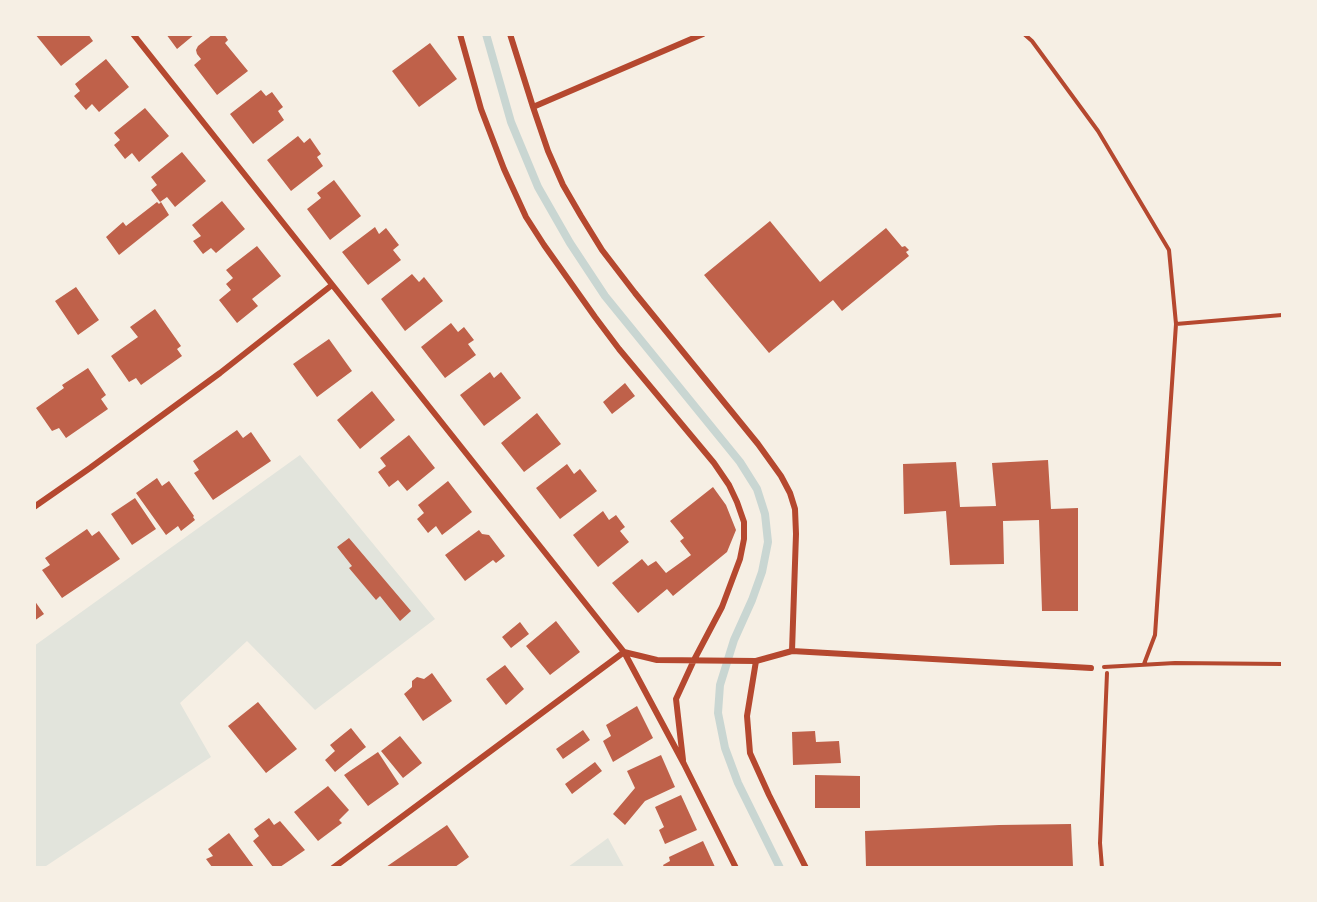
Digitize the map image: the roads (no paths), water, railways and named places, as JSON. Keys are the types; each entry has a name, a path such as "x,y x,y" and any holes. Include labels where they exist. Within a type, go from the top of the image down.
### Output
{"street":[{"path":"133,34 624,652 736,867"},
{"path":"460,34 485,119 504,170 526,217 619,349 714,463 729,485 744,522 744,539 740,559 722,607 676,699 684,764"},
{"path":"510,34 548,151 563,184 602,250 758,444 790,493 795,509 796,534 792,651"},
{"path":"533,107 704,34"},
{"path":"34,507 220,373 332,285"},
{"path":"624,652 657,660 756,661 792,651 1091,668"},
{"path":"333,867 624,652"},
{"path":"756,661 747,716 750,753 806,867"}],"waterway":[{"path":"486,34 511,122 538,187 570,243 605,296 740,462 757,489 765,514 768,542 762,572 734,640 720,685 718,713 725,748 738,783 780,868"}]}
